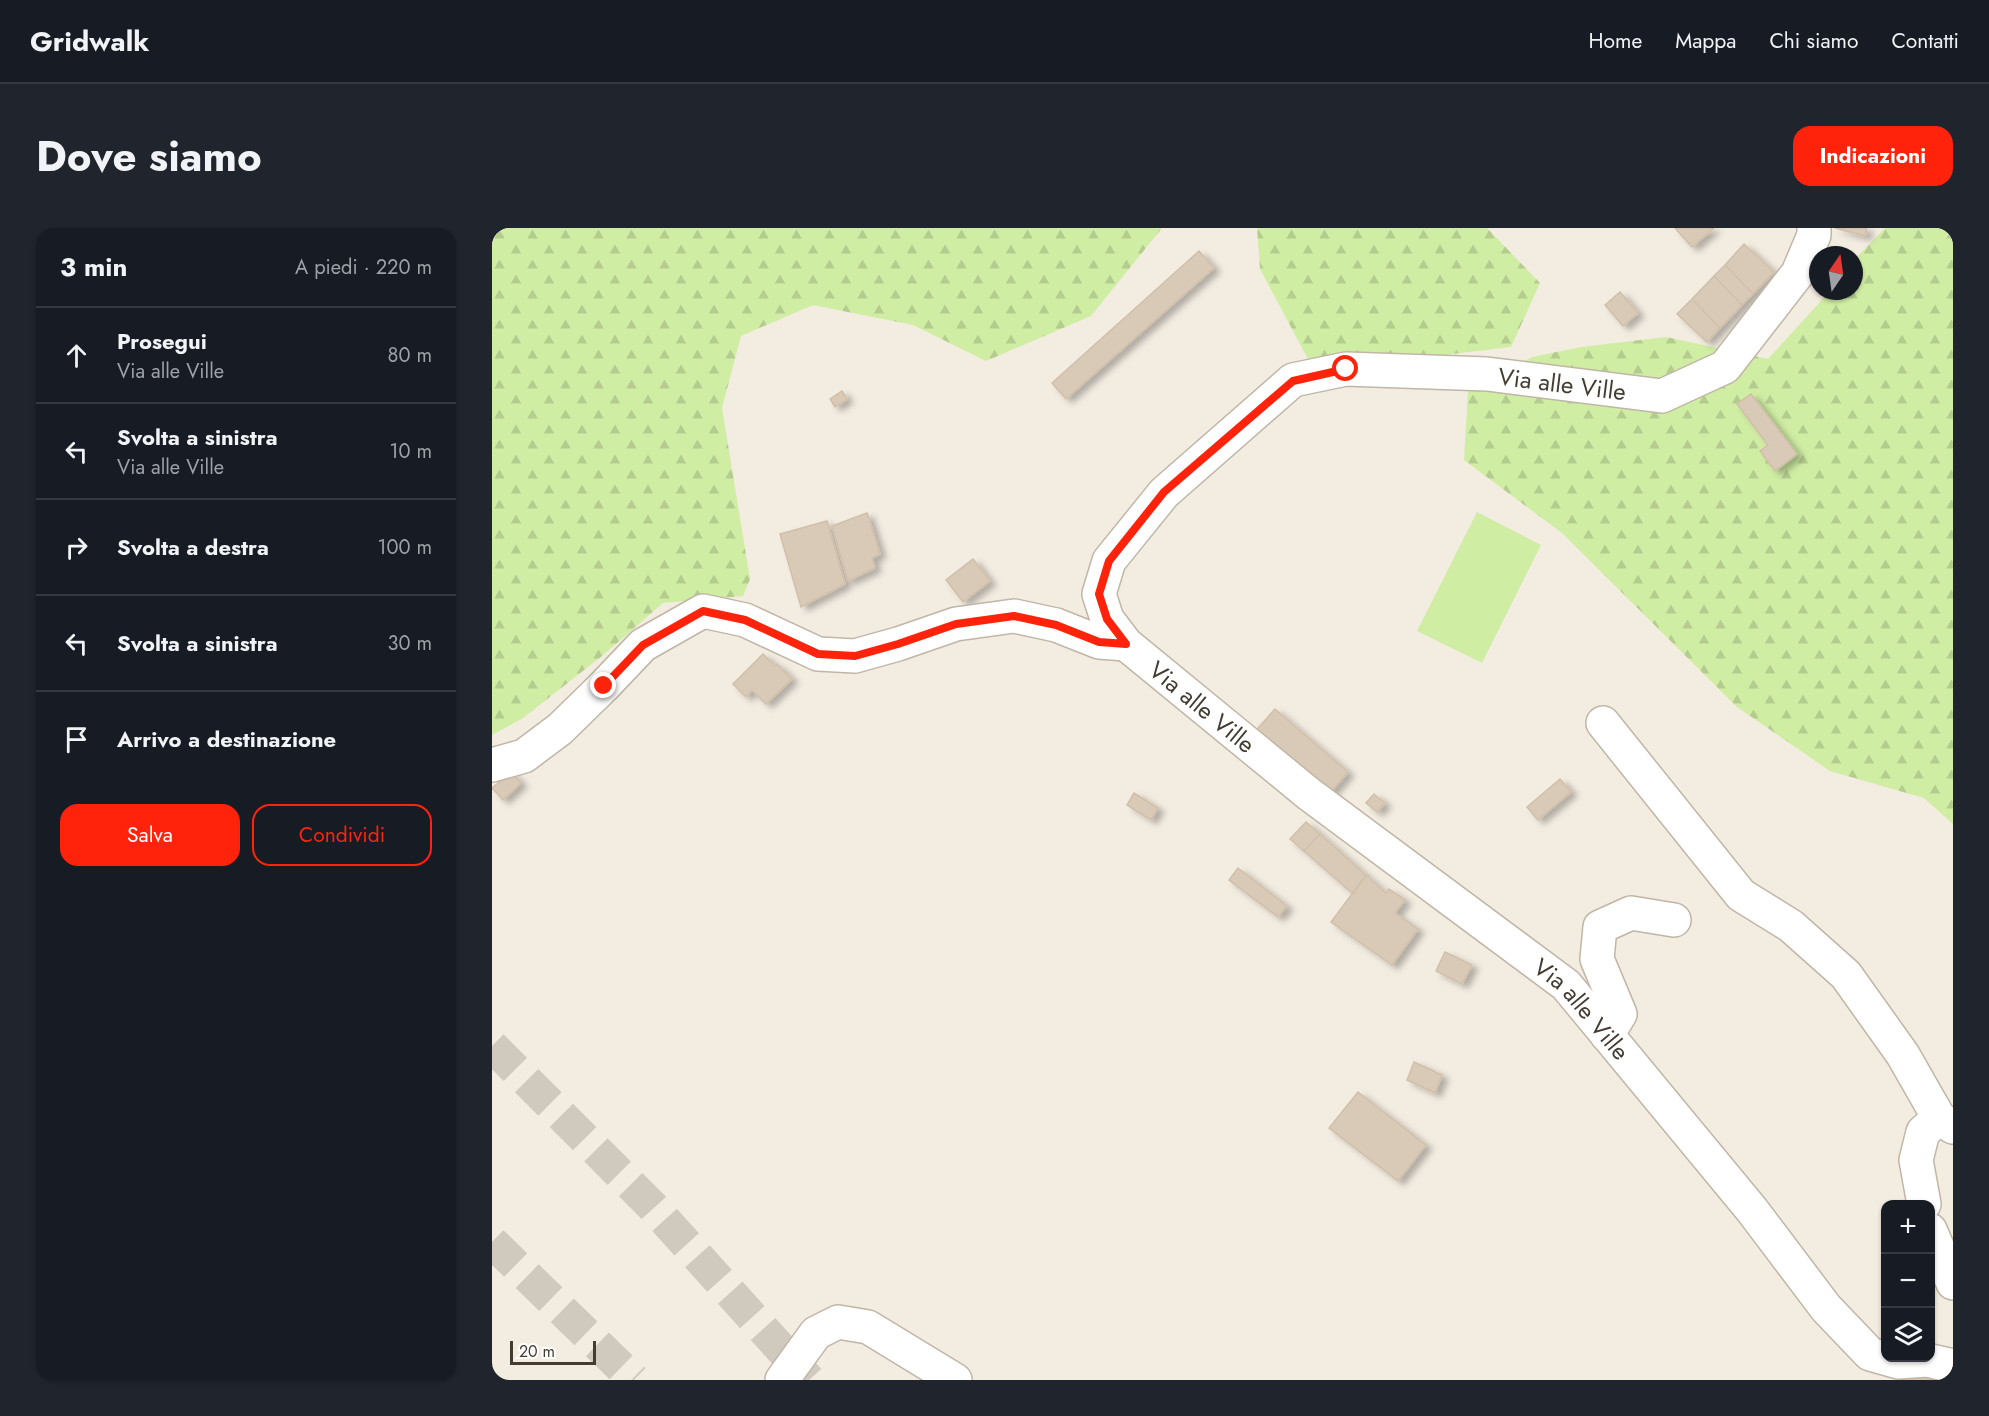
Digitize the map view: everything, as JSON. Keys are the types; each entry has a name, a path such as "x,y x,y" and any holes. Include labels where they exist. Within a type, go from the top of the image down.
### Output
{"street":[{"name":"Via alle Ville","path":"1814,228 1814,235 1798,273 1725,367 1662,396 1487,374 1346,369 1293,381 1164,492 1109,561 1099,594 1107,619 1126,644 1309,794 1566,985 1752,1210 1826,1308 1870,1354 1898,1362 1927,1360 1953,1366"},
{"path":"492,765 524,756 560,729 643,645 703,611 745,620 818,654 855,656 956,624 1014,616 1056,625 1099,642 1126,644"},
{"path":"1603,723 1741,895 1791,926 1846,975 1903,1055 1946,1122 1923,1132 1916,1160 1923,1200"},
{"path":"1607,1035 1620,1014 1597,959 1600,927 1631,913 1674,920"},
{"path":"1935,1242 1953,1283"},
{"path":"782,1380 816,1332 838,1322 868,1327 955,1380"}],"green space":[{"path":"492,228 1162,228 1091,316 986,361 913,325 813,305 741,336 722,408 750,579 743,596 663,603 602,656 523,718 492,735"},
{"path":"1257,228 1487,228 1540,283 1511,347 1444,355 1309,361 1260,269"},
{"path":"1885,228 1953,228 1953,824 1924,798 1830,771 1737,707 1562,533 1464,460 1468,390 1532,357 1581,347 1666,337 1768,359 1822,300 1863,300 1863,251"},
{"path":"1477,512 1541,545 1482,663 1417,631"}],"building":[{"path":"1675,228 1714,228 1692,247"},
{"path":"1835,228 1867,228 1865,236"},
{"path":"1744,244 1774,272 1753,294 1725,265"},
{"path":"1199,251 1214,268 1066,399 1052,383"},
{"path":"1725,265 1753,294 1742,305 1714,276"},
{"path":"1714,276 1742,305 1720,328 1692,299"},
{"path":"1620,292 1638,313 1623,326 1605,305"},
{"path":"1692,299 1720,328 1707,342 1677,314"},
{"path":"842,391 847,399 835,407 830,399"},
{"path":"1751,394 1797,454 1775,471 1760,451 1768,445 1737,404"},
{"path":"867,513 880,554 872,558 875,568 848,581 832,526"},
{"path":"827,521 845,584 801,607 780,534"},
{"path":"973,559 990,581 963,602 946,580"},
{"path":"763,654 792,679 766,704 752,690 746,697 733,684"},
{"path":"1275,709 1348,772 1325,799 1251,736"},
{"path":"511,772 521,783 503,800 492,788"},
{"path":"1560,779 1571,792 1538,820 1527,807"},
{"path":"1134,793 1158,808 1151,820 1127,805"},
{"path":"1374,794 1385,803 1377,812 1366,803"},
{"path":"1306,822 1320,834 1304,851 1290,839"},
{"path":"1320,834 1366,875 1353,894 1304,851"},
{"path":"1238,868 1287,906 1278,917 1229,880"},
{"path":"1366,875 1386,893 1389,889 1405,900 1395,913 1418,929 1392,965 1331,922"},
{"path":"1445,952 1472,965 1462,984 1436,971"},
{"path":"1414,1062 1442,1075 1435,1093 1407,1080"},
{"path":"1358,1092 1426,1145 1398,1181 1329,1128"},
{"path":"1898,1368 1953,1380 1898,1380"}],"tunnel":[{"path":"492,1046 653,1207 809,1380"},
{"path":"492,1242 634,1380"}],"route":[{"path":"604,686 643,645 703,611 745,620 818,654 855,656 956,624 1014,616 1056,625 1099,642 1126,644 1107,619 1099,594 1109,561 1164,492 1293,381 1346,369"}]}
